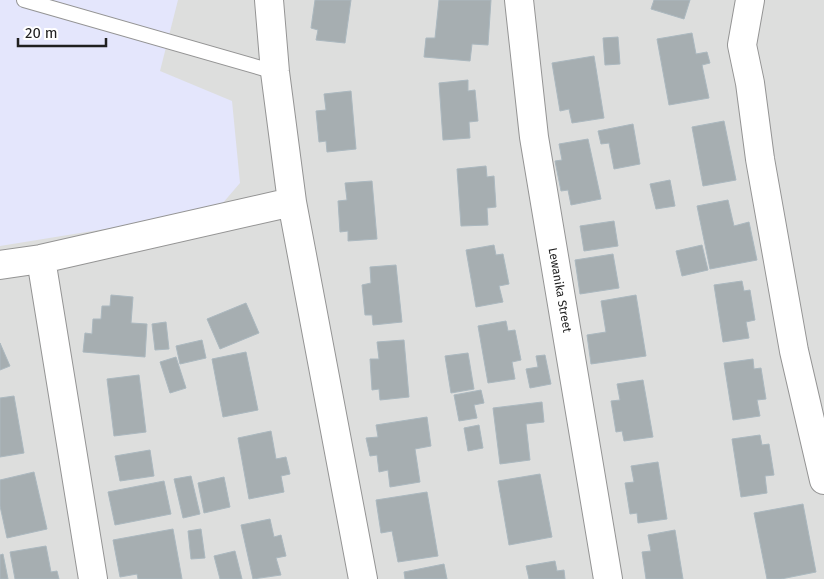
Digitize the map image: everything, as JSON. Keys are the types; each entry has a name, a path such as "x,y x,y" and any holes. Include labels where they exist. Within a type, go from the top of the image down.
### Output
{"street":[{"path":"269,0 275,72 292,202 363,579"},
{"name":"Lewanika Street","path":"518,0 534,137 608,579"},
{"path":"750,0 742,45 750,83 760,159 794,351 824,480"},
{"path":"0,265 41,259 292,202"},
{"path":"41,259 93,579"}],"lane":[{"path":"24,0 275,72"}],"shaded area":[{"path":"0,0 824,0 824,579 0,579"},
{"path":"0,0 178,0 160,71 232,101 240,183 216,211 0,246"}],"building":[{"path":"315,0 351,0 345,43 316,40 318,30 311,28"},
{"path":"439,0 491,0 488,45 472,44 470,61 424,57 426,38 435,38"},
{"path":"654,0 690,0 684,19 651,9"},
{"path":"692,33 696,54 707,52 710,63 702,65 709,98 669,105 657,39"},
{"path":"618,37 620,64 605,65 603,38"},
{"path":"594,56 604,118 572,123 569,109 560,111 552,63"},
{"path":"468,80 468,91 475,90 478,121 469,122 470,138 443,140 439,83"},
{"path":"351,91 356,149 327,152 326,141 319,142 316,111 326,110 324,94"},
{"path":"724,121 736,180 703,186 692,127"},
{"path":"633,124 640,164 614,169 609,143 601,144 598,131"},
{"path":"588,139 601,199 571,205 568,190 561,191 555,161 562,160 559,144"},
{"path":"486,166 487,177 494,176 496,207 487,208 488,225 461,226 457,169"},
{"path":"670,180 675,206 656,209 650,184"},
{"path":"372,181 377,239 348,241 348,231 340,232 338,201 347,200 345,183"},
{"path":"728,200 734,226 749,222 757,260 710,269 697,206"},
{"path":"614,221 618,246 584,251 580,226"},
{"path":"494,245 496,255 503,254 509,284 499,286 503,302 476,307 466,250"},
{"path":"702,245 708,270 682,276 676,251"},
{"path":"613,254 619,288 580,294 575,260"},
{"path":"396,265 402,322 373,325 372,315 365,315 362,285 371,283 370,267"},
{"path":"742,281 744,291 750,290 755,320 746,322 749,338 723,342 714,285"},
{"path":"111,295 133,297 131,323 147,324 145,357 83,352 85,333 92,334 93,319 101,319 102,306 110,306"},
{"path":"636,295 646,356 591,364 587,335 606,332 601,301"},
{"path":"246,303 259,333 220,349 207,319"},
{"path":"506,321 508,331 515,330 521,360 512,362 515,379 488,383 478,326"},
{"path":"166,322 169,349 155,350 152,324"},
{"path":"202,340 206,358 180,364 176,346"},
{"path":"404,340 409,397 380,400 379,389 372,390 370,359 379,359 377,342"},
{"path":"0,343 10,366 0,370"},
{"path":"246,352 258,410 223,417 212,359"},
{"path":"468,353 474,389 451,393 445,356"},
{"path":"545,355 551,384 530,388 526,369 538,367 536,356"},
{"path":"176,357 186,388 170,393 160,362"},
{"path":"753,359 754,369 761,368 766,399 757,400 760,416 733,420 724,363"},
{"path":"139,375 146,432 114,436 107,379"},
{"path":"643,380 653,437 624,441 622,431 616,432 611,401 620,400 617,384"},
{"path":"481,390 484,403 474,405 477,418 459,421 454,395"},
{"path":"14,396 24,453 0,457 0,398"},
{"path":"542,402 544,422 526,424 530,460 500,464 493,408"},
{"path":"427,417 431,446 415,449 420,482 390,487 388,470 379,472 377,455 370,456 366,438 378,437 376,425"},
{"path":"479,425 483,448 468,451 464,428"},
{"path":"271,431 276,459 286,457 290,474 281,476 284,492 249,499 238,438"},
{"path":"760,435 762,445 769,444 774,475 765,476 767,493 741,497 732,439"},
{"path":"150,450 154,476 120,481 115,456"},
{"path":"658,462 667,519 638,523 637,513 630,514 625,483 634,482 631,466"},
{"path":"34,472 47,529 7,538 0,506 0,480"},
{"path":"540,474 552,537 509,545 498,481"},
{"path":"191,476 200,514 183,518 174,479"},
{"path":"224,477 230,507 204,513 198,483"},
{"path":"164,481 171,514 115,525 108,492"},
{"path":"427,492 438,556 398,562 392,531 381,533 376,500"},
{"path":"803,504 816,572 781,579 767,579 754,513"},
{"path":"270,519 274,537 281,535 286,556 276,558 281,575 253,579 241,525"},
{"path":"173,529 182,579 138,579 137,574 120,577 113,540"},
{"path":"201,529 205,558 191,559 188,531"},
{"path":"675,530 683,579 646,579 642,552 651,551 648,535"},
{"path":"46,546 51,572 57,571 59,579 15,579 10,552"},
{"path":"235,551 242,579 220,579 214,556"},
{"path":"3,554 8,579 0,579 0,555"},
{"path":"555,561 557,571 564,570 565,579 529,579 526,566"},
{"path":"444,564 447,579 405,579 404,572"}]}
